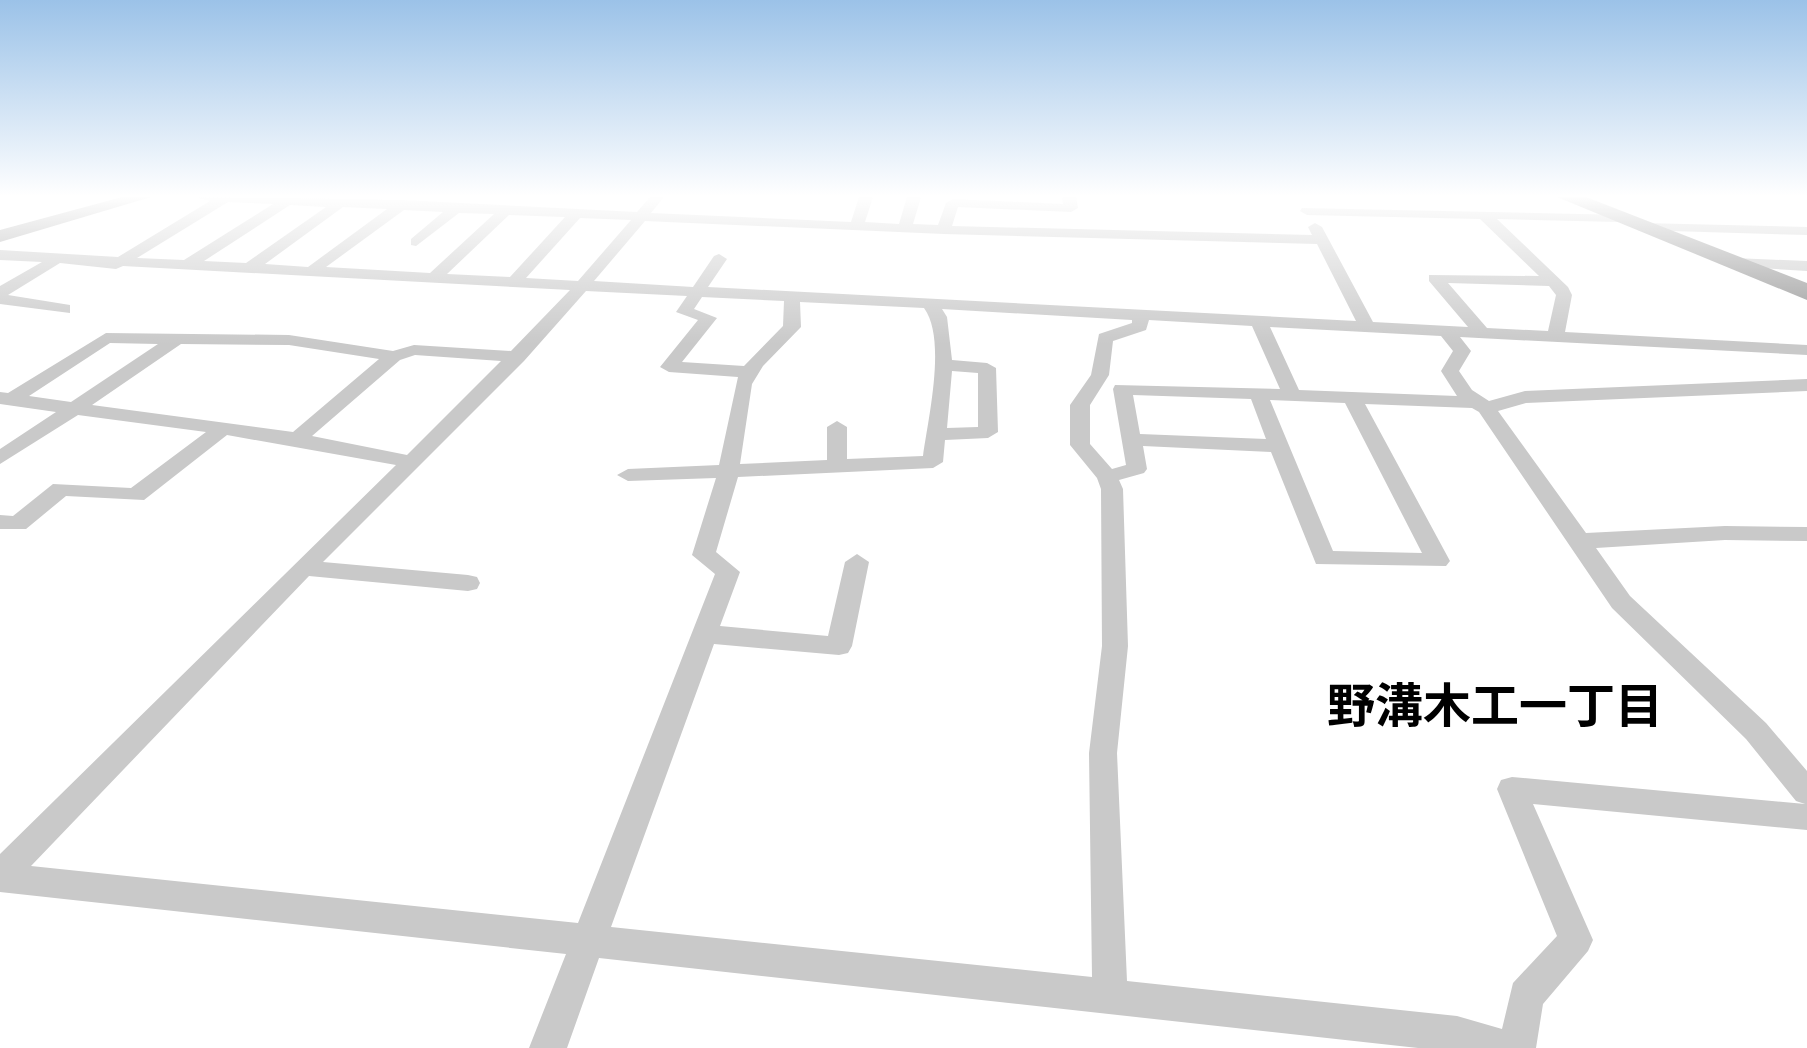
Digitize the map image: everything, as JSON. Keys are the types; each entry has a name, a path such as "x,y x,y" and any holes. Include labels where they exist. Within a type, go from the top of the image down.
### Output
{"highway":[{"path":"1689,246 1807,292"}],"street":[{"path":"116,264 146,246"},
{"path":"184,267 217,246"},
{"path":"247,270 281,246"},
{"path":"309,273 346,246"},
{"path":"432,280 468,246"},
{"path":"512,284 547,246"},
{"path":"0,876 303,568 518,358 618,246"},
{"path":"1325,246 1367,328"},
{"path":"1517,246 1564,295 1554,337"},
{"path":"0,254 54,261 1807,350"},
{"path":"719,259 684,312 709,318 669,367 748,372"},
{"path":"0,296 54,261"},
{"path":"1734,264 1807,266"},
{"path":"1482,333 1436,278 1554,281"},
{"path":"0,296 64,309"},
{"path":"548,1048 728,572 704,555 728,474 748,372 792,327 792,298"},
{"path":"628,475 728,474 933,462 944,365 939,316 929,304"},
{"path":"1110,998 1103,753 1116,646 1112,489 1107,476 1080,445 1080,405 1100,375 1105,338 1140,326 1141,316"},
{"path":"1259,322 1292,396"},
{"path":"1446,331 1462,351 1450,372 1465,394 1482,405 1621,602 1756,731 1807,792"},
{"path":"6,399 106,338 289,340 394,356"},
{"path":"0,458 65,410 177,339"},
{"path":"297,439 394,356 414,350 518,358"},
{"path":"936,435 988,432 987,368 944,365"},
{"path":"1107,476 1137,469 1122,389 1482,405 1525,397 1807,385"},
{"path":"1258,394 1324,559 1438,561 1352,398"},
{"path":"6,399 220,432 297,439 413,462"},
{"path":"837,426 837,466"},
{"path":"0,522 18,524 61,489 136,496 220,432"},
{"path":"1133,440 1279,446"},
{"path":"1581,541 1726,533 1807,534"},
{"path":"706,634 839,646 858,562"},
{"path":"303,568 468,583"},
{"path":"1517,1048 1526,996 1576,940 1512,789 1807,817"},
{"path":"0,876 1457,1034 1503,1048"}],"district":[{"name":"野溝木工一丁目","path":"1495,706"}]}
